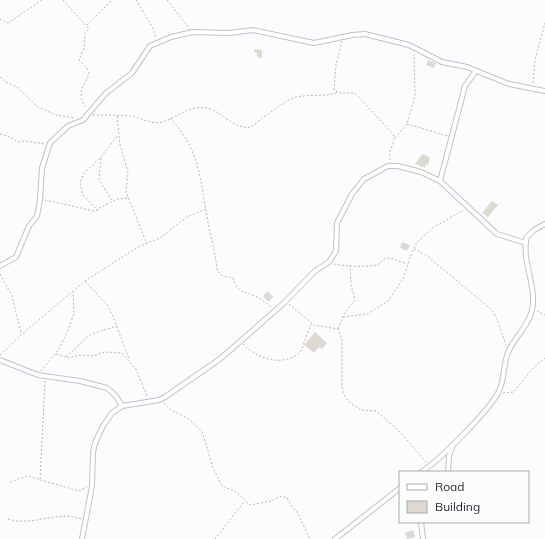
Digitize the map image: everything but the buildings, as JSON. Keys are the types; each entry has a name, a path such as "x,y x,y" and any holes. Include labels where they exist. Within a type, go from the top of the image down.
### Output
{"street":[{"path":"0,266 16,257 29,226 37,216 40,200 42,168 50,145 64,130 80,122 105,94 132,73 150,46 171,37 192,32 229,33 254,30 308,43 365,34 415,47 442,62 476,71 509,84 545,91"},
{"path":"440,180 465,86 476,71"},
{"path":"82,539 92,486 92,463 95,443 108,418 122,406 159,400 211,365 240,342 284,302 315,271 326,264 335,254 337,223 356,188 367,177 393,166 420,172 440,180 497,234 526,243"},
{"path":"422,471 430,466 454,443 484,411 499,391 508,351 526,323 532,310 526,238 528,234 545,224"},
{"path":"0,360 45,376 80,381 107,388 116,396 122,406"},
{"path":"448,471 449,456 454,443"},
{"path":"335,539 399,489"},
{"path":"421,523 423,539"}],"path":[{"path":"0,19 8,23 42,0"},
{"path":"63,0 89,29 84,33 84,48 80,60 89,71 88,76 82,85 83,103 89,112"},
{"path":"87,25 112,0"},
{"path":"136,0 153,28 158,43"},
{"path":"167,0 192,32"},
{"path":"532,88 535,60 545,23"},
{"path":"337,93 334,88 343,37"},
{"path":"393,166 389,154 395,138 407,124 415,96 412,59 415,47"},
{"path":"0,77 6,82 17,87 38,107 56,115 74,118 80,122"},
{"path":"85,116 132,116 144,121 157,123 178,113 200,107 209,108 236,126 247,128 251,127 294,97 355,93 395,138"},
{"path":"117,116 118,135 128,172 126,189 128,197 137,215 139,227 147,244"},
{"path":"170,118 180,129 188,142 199,166 214,256 220,274 233,278 234,284 241,292 257,297 275,310"},
{"path":"407,124 452,137"},
{"path":"0,134 8,136 18,142 40,142 50,145"},
{"path":"98,210 83,195 80,183 85,172 101,158 118,135"},
{"path":"101,158 100,184 113,201"},
{"path":"40,200 89,211 98,210 113,201 128,197"},
{"path":"343,317 367,314 388,300 403,279 414,248 425,234 434,227 468,208"},
{"path":"0,355 22,334 85,281 138,247 160,238 187,217 206,209"},
{"path":"414,248 426,255 492,310 497,319 508,351"},
{"path":"326,264 328,262 350,266 374,266 380,264 386,258 408,264"},
{"path":"350,266 351,285 355,300 343,317 338,329 342,340 342,388 344,396 349,402 361,410 376,411 399,431 430,466"},
{"path":"0,274 12,296 22,334"},
{"path":"85,281 108,306 129,360"},
{"path":"38,374 62,346 74,313 75,297 73,291"},
{"path":"284,302 285,301 297,309 311,323 318,326 338,329"},
{"path":"532,310 545,315"},
{"path":"240,342 257,355 280,361 302,351 311,323"},
{"path":"66,357 91,334 117,326"},
{"path":"56,354 66,357 92,356 118,351 122,352 140,375 148,401"},
{"path":"499,391 505,394 514,392 530,370 545,358"},
{"path":"40,479 45,376"},
{"path":"159,400 171,410 190,420 202,431 208,454 220,483 224,488 235,491 244,502 253,506 281,496 287,498 297,512 310,539"},
{"path":"10,482 27,476 79,491 92,486"},
{"path":"215,539 244,502"},
{"path":"8,519 21,522 60,515 86,520"}]}
